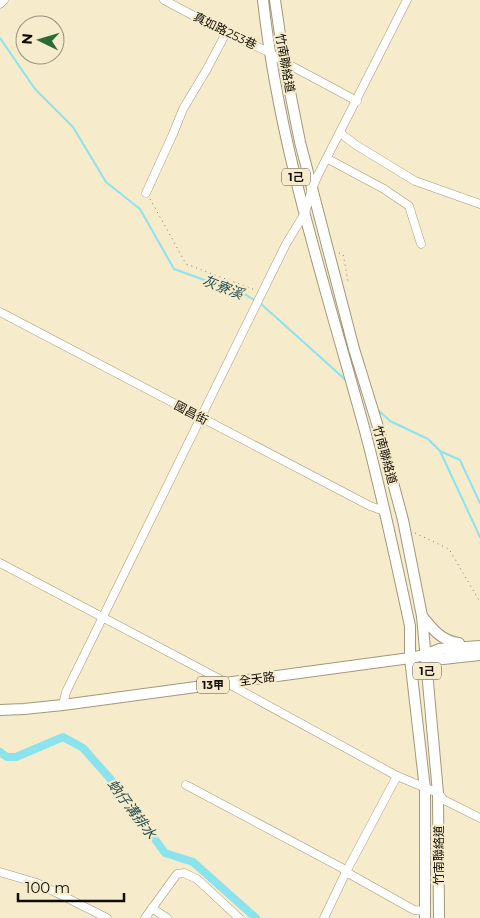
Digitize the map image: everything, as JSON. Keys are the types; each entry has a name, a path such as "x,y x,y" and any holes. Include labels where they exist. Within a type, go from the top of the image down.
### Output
{"main road":[{"name":"竹南聯絡道","path":"263,0 269,52 278,103 305,213 366,433 410,626 410,658 425,789 425,915"},
{"name":"竹南聯絡道","path":"276,0 284,62 312,189 354,349 379,430 405,530 422,616 438,793 439,918"},
{"path":"422,616 434,632 448,642 480,645"},
{"name":"13甲","path":"425,655 440,648 480,645"},
{"name":"全天路","path":"0,710 24,710 425,655"},
{"name":"13甲","path":"425,655 443,658 480,655"}],"street":[{"path":"0,4 4,0"},
{"name":"真如路253巷","path":"164,0 269,52 357,101"},
{"path":"62,705 66,692 286,244 305,213 312,189 407,0"},
{"path":"146,193 183,108 207,69 226,32"},
{"path":"340,133 415,181 480,204"},
{"path":"328,159 384,189 409,206 421,244"},
{"name":"國昌街","path":"0,312 370,506 384,510"},
{"path":"0,563 227,683 397,776 438,793 444,800 480,818"},
{"path":"324,918 397,776"},
{"path":"186,785 342,868 346,872 425,915"},
{"path":"0,872 36,883 107,918"},
{"path":"145,918 178,874 184,872 197,879 239,918"},
{"path":"152,908 167,918"}],"path":[{"path":"146,193 157,209 174,245 186,264 243,284 262,294"},
{"path":"328,252 343,254 348,281"},
{"path":"405,530 449,549 480,602"}],"waterway":[{"name":"灰寮溪","path":"0,38 35,89 73,127 106,182 140,209 174,269 246,295 256,301"},
{"name":"灰寮溪","path":"260,303 348,382"},
{"name":"灰寮溪","path":"377,409 390,421 428,439 440,451 460,460 480,503"},
{"path":"440,451 480,537"},
{"name":"蚋仔溝排水","path":"0,752 7,757 16,757 63,737 83,748 114,783 165,853 193,862 256,918"}]}
